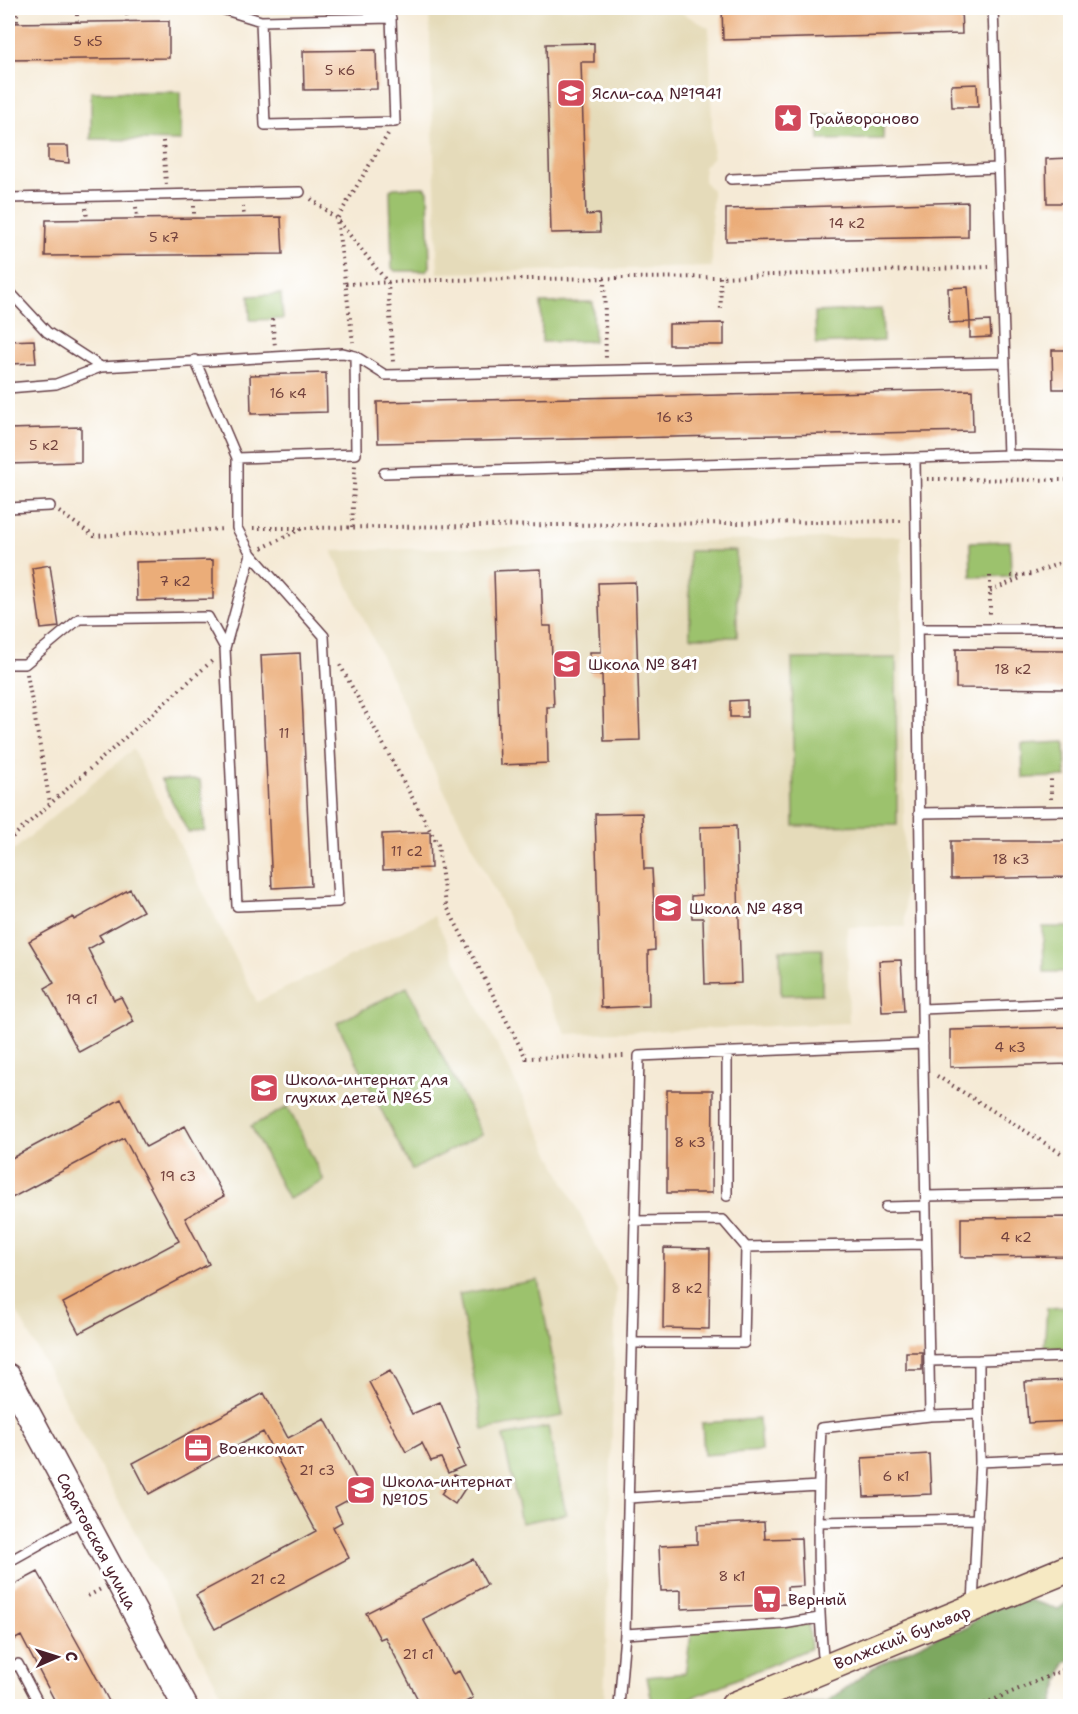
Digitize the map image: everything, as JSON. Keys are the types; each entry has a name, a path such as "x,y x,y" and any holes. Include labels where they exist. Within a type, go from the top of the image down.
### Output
{"main road":[{"name":"Волжский бульвар","path":"734,1707 1071,1568"}],"street":[{"name":"Саратовская улица","path":"8,1376 185,1707"}],"lane":[{"path":"219,8 261,21 391,18 395,122 265,125 261,21"},
{"path":"993,8 1008,455"},
{"path":"731,178 998,168"},
{"path":"8,198 300,192"},
{"path":"8,290 47,332 101,367"},
{"path":"8,388 56,384 101,367 343,353 355,356 385,375 1004,362"},
{"path":"237,458 356,454 355,356"},
{"path":"195,360 237,458 237,528 251,554 324,636 338,902 237,906 225,648 251,554"},
{"path":"384,473 1008,455 1071,456"},
{"path":"915,458 930,1416"},
{"path":"8,508 50,507"},
{"path":"8,664 25,664 79,620 208,617 225,648"},
{"path":"917,629 1071,629"},
{"path":"919,813 1071,811"},
{"path":"922,1009 1071,1003"},
{"path":"619,1707 625,1634 639,1056 923,1044"},
{"path":"727,1052 727,1196"},
{"path":"886,1207 926,1201 1071,1193"},
{"path":"632,1343 744,1343 746,1247 723,1220 634,1221"},
{"path":"746,1247 927,1244"},
{"path":"929,1361 1071,1358"},
{"path":"973,1608 980,1462 979,1360"},
{"path":"824,1669 819,1618 818,1486 821,1428 930,1416 979,1414"},
{"path":"980,1462 1071,1458"},
{"path":"629,1498 818,1486"},
{"path":"8,1563 86,1519"},
{"path":"818,1522 978,1519"},
{"path":"625,1634 783,1623 819,1618"},
{"path":"8,1669 18,1664 40,1707"}],"path":[{"path":"17,8 17,23"},
{"path":"77,8 77,22"},
{"path":"127,8 127,22"},
{"path":"355,356 337,219 395,122"},
{"path":"163,141 166,194"},
{"path":"300,192 337,219 388,284 394,375"},
{"path":"345,284 388,284 439,280 720,277 1001,266"},
{"path":"720,277 721,313"},
{"path":"604,278 607,370"},
{"path":"272,319 276,356"},
{"path":"352,527 356,454"},
{"path":"915,479 1071,480"},
{"path":"50,507 94,536 237,528 915,521"},
{"path":"251,554 303,528"},
{"path":"990,591 1071,559"},
{"path":"990,576 990,629"},
{"path":"1011,576 1026,576"},
{"path":"324,636 438,846 446,905 526,1058 639,1056"},
{"path":"8,841 225,648"},
{"path":"25,664 50,803"},
{"path":"1051,777 1051,811"},
{"path":"923,1067 1064,1155"},
{"path":"979,1707 1071,1667"}],"shaded area":[{"name":"Ясли-сад №1941","path":"673,8 709,28 713,157 704,166 704,181 712,190 712,267 438,273 429,9"},
{"path":"901,536 905,927 847,927 849,1023 566,1034 437,776 332,551"},
{"path":"133,749 257,1002 434,916 616,1288 604,1706 228,1706 8,1295 8,1089 13,1086 8,1076 8,855"}],"green space":[{"path":"91,92 180,92 181,141 91,139"},
{"path":"883,114 883,139 819,140 819,115"},
{"path":"425,187 428,191 430,267 425,271 395,271 392,268 390,190"},
{"path":"281,294 283,319 250,320 249,296"},
{"path":"593,302 594,341 542,342 541,303"},
{"path":"882,309 883,341 816,344 815,312"},
{"path":"1010,541 1011,576 971,577 970,542"},
{"path":"689,551 736,551 737,637 690,637"},
{"path":"896,658 897,825 794,826 792,659"},
{"path":"1065,742 1066,777 1023,778 1022,744"},
{"path":"161,780 200,780 205,831 188,832"},
{"path":"1043,927 1070,927 1070,972 1044,972"},
{"path":"822,949 822,994 781,995 780,950"},
{"path":"407,987 482,1134 412,1170 337,1023"},
{"path":"288,1107 324,1181 288,1199 251,1126"},
{"path":"538,1280 563,1416 483,1430 459,1294"},
{"path":"1070,1307 1070,1348 1044,1348 1047,1308"},
{"path":"759,1419 761,1451 704,1455 702,1423"},
{"path":"548,1427 566,1514 521,1523 503,1436"},
{"path":"1029,1600 1058,1609 1070,1601 1070,1660 1065,1663 1052,1706 780,1706 782,1703 826,1703 874,1667 939,1636 966,1628 985,1611"},
{"path":"808,1620 811,1648 672,1706 653,1706 647,1677 685,1673 692,1629"}],"building":[{"path":"722,8 961,8 962,34 723,40"},
{"path":"169,21 169,58 8,60 8,23"},
{"path":"594,43 594,62 581,62 586,215 599,214 600,232 551,233 546,44"},
{"path":"376,50 377,89 304,90 303,51"},
{"path":"977,84 978,107 952,107 951,85"},
{"path":"48,146 68,146 69,163 48,161"},
{"path":"1071,158 1071,203 1047,203 1046,159"},
{"path":"968,202 968,237 726,241 726,209"},
{"path":"281,217 283,254 45,256 46,220"},
{"path":"968,287 970,322 949,323 948,288"},
{"path":"990,321 991,337 970,338 970,322"},
{"path":"724,323 724,345 669,345 669,324"},
{"path":"34,340 36,363 8,364 8,341"},
{"path":"1052,350 1071,350 1071,389 1053,389"},
{"path":"326,373 327,412 251,414 250,375"},
{"path":"972,390 973,431 378,443 377,402"},
{"path":"81,427 81,462 8,464 8,429"},
{"path":"213,560 213,599 137,601 136,562"},
{"path":"50,565 59,627 41,629 32,568"},
{"name":"Школа № 841","path":"541,569 543,626 551,626 554,707 547,707 548,763 500,765 494,571"},
{"path":"635,582 640,740 604,741 602,675 591,675 590,660 590,652 601,652 598,583"},
{"path":"956,649 1071,650 1071,689 956,688"},
{"path":"300,653 311,886 272,888 261,655"},
{"path":"747,700 747,717 730,717 730,701"},
{"name":"Школа № 489","path":"642,813 644,869 652,869 654,905 655,950 648,951 649,1006 601,1008 595,814"},
{"path":"736,826 741,983 705,984 703,918 692,918 691,903 691,896 702,895 700,827"},
{"path":"430,832 431,868 383,870 382,834"},
{"path":"951,841 1071,841 1071,877 951,879"},
{"path":"130,889 143,911 99,935 103,941 88,949 114,1000 121,997 134,1022 79,1052 45,988 54,983 29,941 73,917 74,920"},
{"path":"901,960 904,1011 882,1012 879,961"},
{"path":"1071,1027 1071,1064 950,1067 950,1030"},
{"path":"667,1090 713,1090 712,1193 667,1193"},
{"path":"121,1099 146,1147 185,1126 224,1196 185,1218 209,1264 79,1333 63,1303 179,1241 124,1138 8,1200 8,1160"},
{"path":"1071,1217 1071,1256 961,1257 961,1218"},
{"path":"664,1248 710,1249 709,1329 663,1328"},
{"path":"906,1352 922,1352 922,1370 906,1370"},
{"path":"390,1371 412,1414 440,1402 460,1449 457,1450 464,1466 448,1473 441,1458 431,1461 422,1443 406,1452 369,1382"},
{"path":"1071,1380 1071,1421 1028,1423 1025,1382"},
{"path":"264,1393 288,1438 325,1419 363,1492 335,1507 342,1522 333,1527 349,1558 215,1629 196,1595 316,1531 263,1432 149,1494 133,1463"},
{"path":"929,1454 931,1494 864,1497 862,1458"},
{"path":"454,1475 468,1484 455,1504 441,1494"},
{"path":"764,1522 765,1539 801,1538 803,1586 787,1587 788,1604 681,1609 681,1590 661,1591 659,1546 697,1544 697,1525"},
{"path":"473,1559 487,1585 423,1619 453,1674 459,1671 473,1698 457,1707 422,1707 385,1637 380,1639 366,1613"},
{"path":"38,1572 112,1707 58,1707 21,1636 8,1643 8,1588"}],"place":[{"name":"Ясли-сад №1941","path":"571,93"},
{"name":"Грайвороново","path":"788,118"},
{"name":"Школа № 841","path":"567,664"},
{"name":"Школа № 489","path":"668,908"},
{"name":"Школа-интернат для глухих детей №65","path":"264,1088"},
{"name":"Военкомат","path":"198,1448"},
{"name":"Школа-интернат №105","path":"361,1490"},
{"name":"Верный","path":"767,1599"}]}
